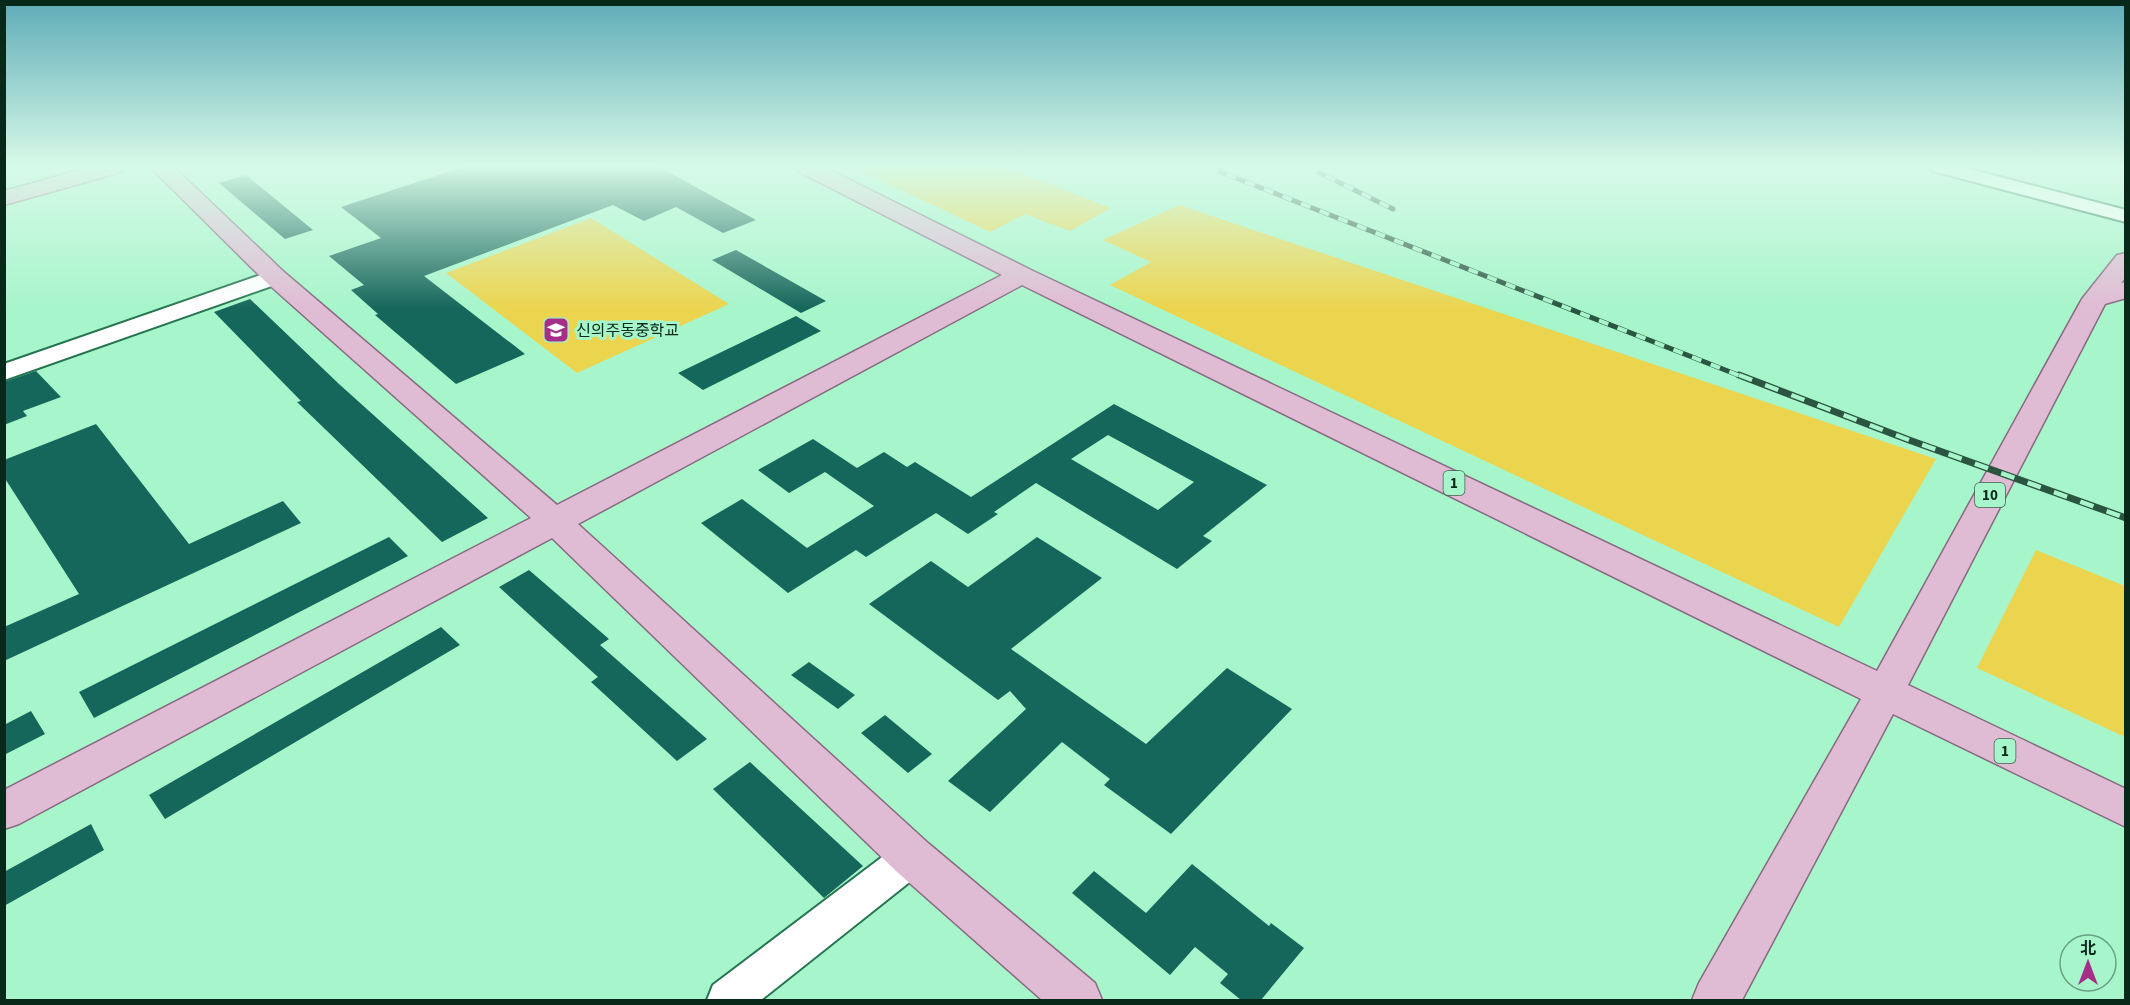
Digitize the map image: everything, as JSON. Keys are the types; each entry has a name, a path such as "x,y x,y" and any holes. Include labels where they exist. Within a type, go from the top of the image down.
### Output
{"main road":[{"path":"210,214 275,277 555,521 912,857 1078,1000"},
{"name":"1","path":"900,214 1022,275 2126,809"},
{"name":"10","path":"1885,692 2110,294 2126,260"},
{"path":"4,811 1022,275"},
{"path":"1716,1000 1885,692"}],"street":[{"path":"4,373 275,277"},
{"path":"728,1000 912,857"}],"shaded area":[{"path":"952,214 1100,214 1070,231 1025,214 990,232"},
{"path":"1160,214 1206,214 1936,459 1839,627 1110,285 1151,262 1103,240"},
{"path":"591,218 729,304 577,373 446,273"},
{"path":"2036,550 2125,586 2125,737 1977,668"}],"building":[{"path":"255,214 293,214 313,230 285,239"},
{"path":"350,214 589,214 424,276 525,354 456,384 375,315 378,314 351,290 364,285 329,256 381,238"},
{"path":"630,214 660,214 644,221"},
{"path":"688,214 745,214 756,220 723,233"},
{"path":"736,250 826,301 801,313 712,260"},
{"path":"250,299 339,384 488,518 442,542 297,402 301,401 214,312"},
{"path":"796,316 821,331 703,390 678,373"},
{"path":"36,371 61,397 23,411 27,416 4,425 4,382"},
{"path":"1114,404 1267,485 1203,536 1212,541 1177,569 1036,483 994,512 998,514 968,534 936,513 866,557 856,550 788,593 701,523 742,499 807,548 874,506 825,472 789,493 758,470 813,439 857,468 884,452 907,467 915,462 971,497","holes":["1108,435 1194,482 1158,510 1071,459"]},
{"path":"96,424 189,544 283,501 301,523 4,661 4,627 79,594 4,477 4,460"},
{"path":"389,537 408,556 94,718 79,692"},
{"path":"1037,537 1102,578 1011,649 1146,744 1227,668 1292,709 1171,834 1104,785 1110,779 1062,742 990,812 948,781 1026,709 1010,691 998,700 869,604 931,561 968,587"},
{"path":"529,570 609,639 600,645 707,739 677,761 591,682 598,677 499,587"},
{"path":"441,627 460,645 165,819 149,795"},
{"path":"809,662 855,695 838,709 791,675"},
{"path":"31,711 45,734 4,755 4,725"},
{"path":"885,715 932,754 908,773 861,733"},
{"path":"750,762 863,866 824,898 713,789"},
{"path":"91,824 104,850 4,906 4,872"},
{"path":"1192,864 1269,926 1271,923 1304,948 1261,1000 1241,1000 1220,983 1228,974 1195,947 1170,975 1072,893 1094,871 1146,913"}],"railway":[{"path":"1327,214 1743,377"},
{"path":"1739,375 1909,440 2126,518"}],"place":[{"name":"신의주동중학교","path":"556,330"}]}
